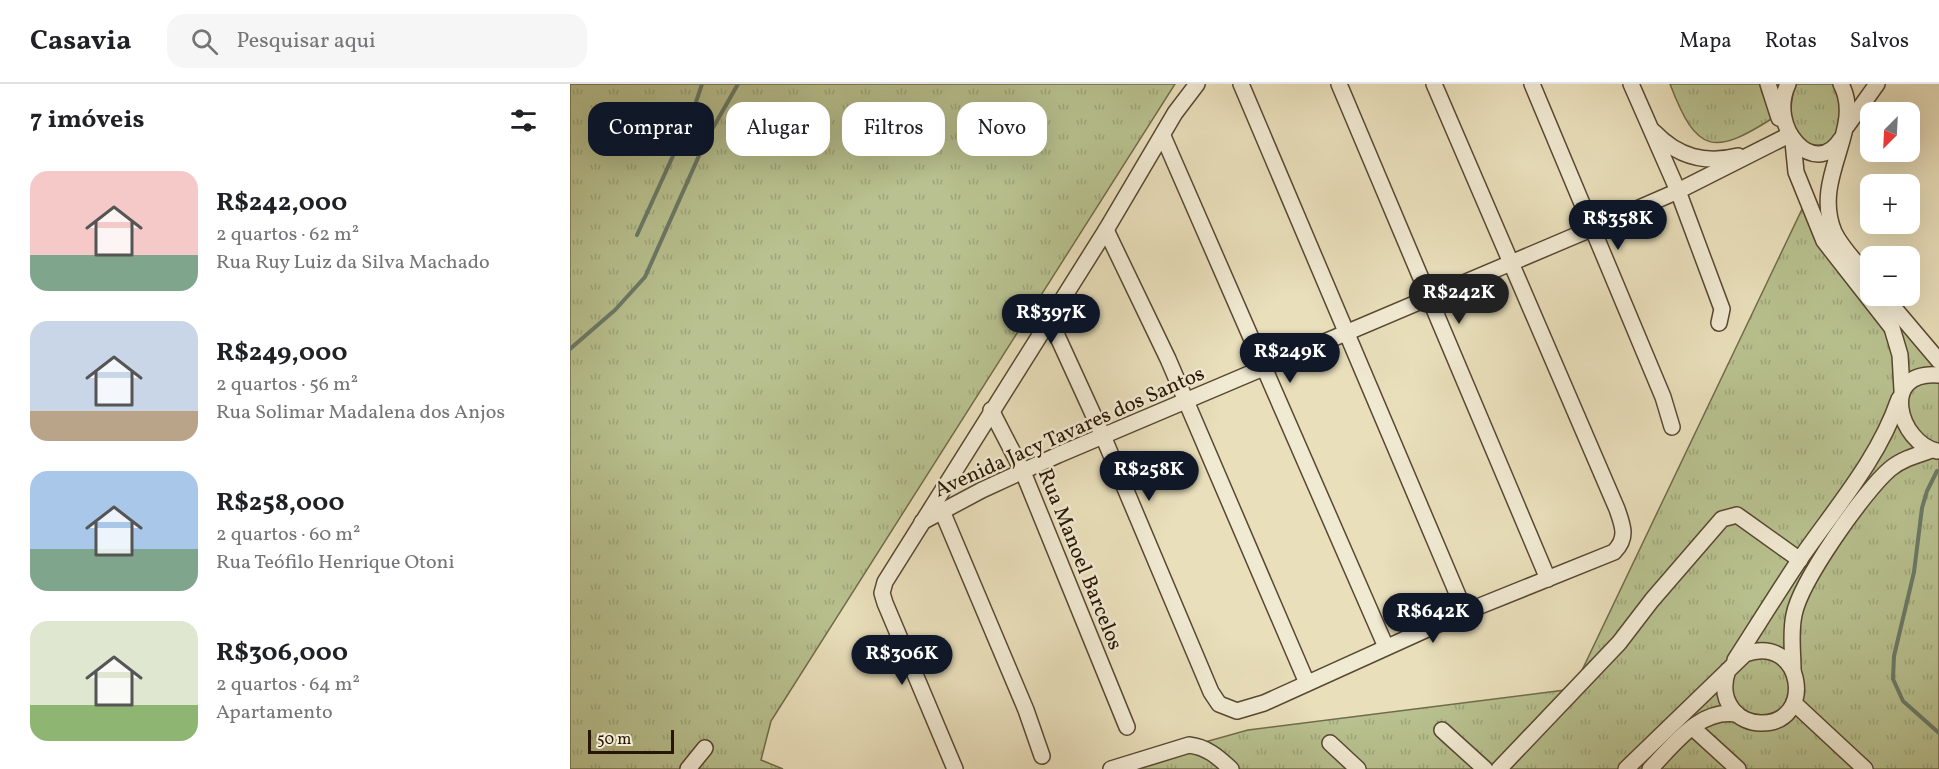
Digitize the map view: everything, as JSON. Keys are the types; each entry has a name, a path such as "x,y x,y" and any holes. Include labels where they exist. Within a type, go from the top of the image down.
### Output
{"street":[{"path":"955,769 882,593 885,582 1106,230 1175,113 1197,84"},
{"path":"1241,84 1314,262 1347,333 1465,612"},
{"path":"1339,84 1548,579"},
{"path":"1049,318 1157,561 1195,659 1219,704 1236,711 1246,709 1465,612 1609,555 1621,543 1624,533 1571,401 1434,84"},
{"path":"1532,84 1663,397 1672,428"},
{"path":"1631,84 1678,191 1722,309 1719,323"},
{"path":"1768,84 1774,106 1789,136 1802,149 1824,152 1833,148 1877,84"},
{"path":"1788,84 1783,101 1796,172 1821,236 1894,334 1900,355 1901,414 1914,434 1935,451"},
{"path":"1840,84 1848,113 1829,183 1831,221 1842,243 1860,266"},
{"name":"Avenida Jacy Tavares dos Santos","path":"1649,127 1674,149 1700,159 1715,160 1761,150"},
{"path":"1163,136 1386,647"},
{"name":"Avenida Jacy Tavares dos Santos","path":"922,522 1023,472 1103,436 1678,191 1789,136"},
{"path":"1106,230 1186,402 1307,683"},
{"path":"1892,306 1939,361"},
{"path":"1935,451 1892,467 1871,488 1809,580 1794,613 1793,670 1797,687 1794,703 1783,716 1767,723 1751,722 1737,714 1725,694 1731,667 1800,560 1875,455 1889,427 1901,394 1919,376 1939,375"},
{"name":"Rua Manoel Barcelos","path":"991,410 1023,472 1127,727"},
{"path":"942,511 1026,710 1042,756"},
{"path":"1499,769 1619,643 1652,600 1722,519 1737,516 1800,560"},
{"path":"1626,769 1731,667 1752,652 1768,651 1782,658 1793,670"},
{"path":"1794,703 1865,769"},
{"path":"1650,769 1711,714 1737,714"},
{"path":"1693,728 1738,769"},
{"path":"1442,730 1485,769"},
{"path":"1330,743 1358,769"},
{"path":"1112,769 1189,745 1211,751 1231,769"},
{"path":"688,769 705,748"}],"green space":[{"path":"570,84 1175,84 771,721 761,760 783,769 570,769"},
{"path":"1670,84 1768,84 1776,116 1737,138 1710,142 1699,136 1689,125"},
{"path":"1796,84 1833,84 1839,101 1840,121 1838,131 1827,144 1807,143 1795,130 1791,111"},
{"path":"1805,203 1860,273 1860,306 1886,306 1939,369 1939,769 1108,769 1248,730 1573,689"}],"waterway":[{"path":"637,235 692,114 702,84"},
{"path":"570,349 615,310 645,277 706,140 738,84"},
{"path":"1937,471 1922,508 1914,572 1894,656 1893,679 1903,701 1939,733"}]}
